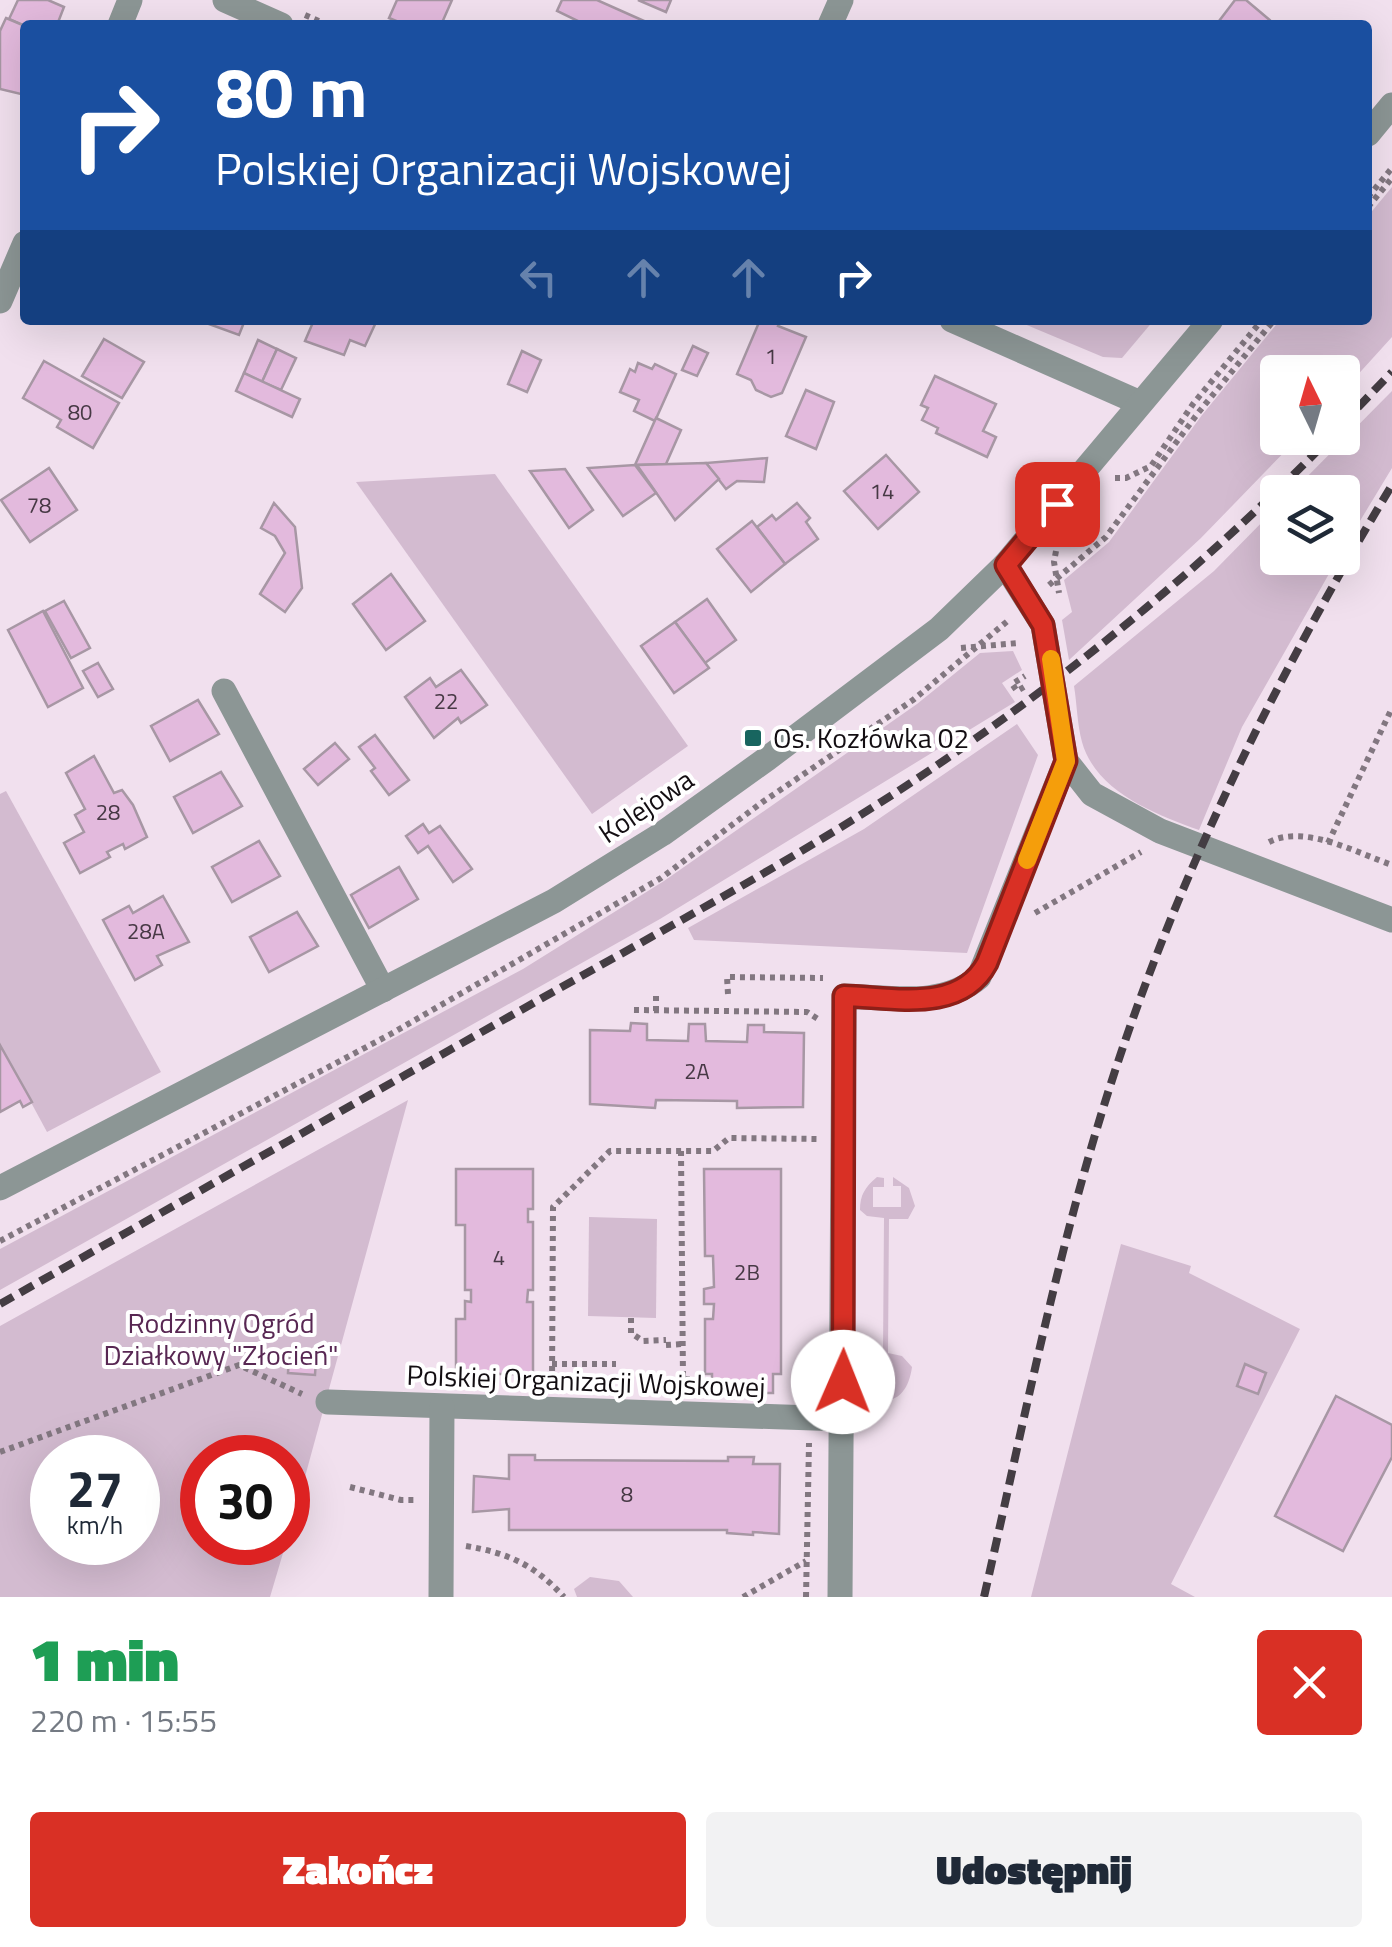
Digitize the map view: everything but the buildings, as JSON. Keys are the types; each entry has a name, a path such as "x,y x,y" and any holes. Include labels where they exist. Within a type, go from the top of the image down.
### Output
{"street":[{"path":"224,0 270,20"},
{"path":"1372,129 1392,105"},
{"path":"0,301 20,255"},
{"path":"963,325 1140,404"},
{"name":"Kolejowa","path":"0,1188 554,901 662,834 939,629 1006,565 1206,325"},
{"path":"1006,565 1043,625 1066,761 1092,794 1180,839 1392,920"},
{"path":"224,691 383,990"},
{"path":"840,1597 844,996 939,998 958,992 980,977 1066,761"},
{"name":"Polskiej Organizacji Wojskowej","path":"328,1402 843,1419"},
{"path":"440,1597 442,1407"}],"path":[{"path":"1372,191 1392,168"},
{"path":"1372,202 1392,178"},
{"path":"1107,479 1126,478 1150,466 1193,404 1258,325"},
{"path":"1022,652 1016,645 1062,609 1054,562 1058,546"},
{"path":"1028,673 1012,684 1016,691 1031,682 1035,696"},
{"path":"1328,843 1392,708"},
{"path":"1250,865 1258,849 1273,839 1313,838 1392,865"},
{"path":"999,933 1138,853 1180,839"},
{"path":"728,994 727,978 842,978"},
{"path":"656,992 656,1010"},
{"path":"634,1010 807,1012 822,1023"},
{"path":"552,1390 553,1207 610,1151 714,1151 729,1138 825,1139 825,1128"},
{"path":"681,1151 683,1379 696,1378 698,1393"},
{"path":"631,1318 631,1333 642,1341 683,1344"},
{"path":"552,1364 616,1364"},
{"path":"0,1452 238,1365 292,1391 328,1402"},
{"path":"804,1433 809,1437 806,1597"},
{"path":"350,1488 401,1500 441,1500"},
{"path":"461,1562 461,1545 502,1552 527,1563 564,1597"},
{"path":"743,1597 806,1561"}],"green space":[{"path":"1392,187 1392,337 1360,372 1360,355 1260,355 1260,455 1282,455 1201,538 1069,660 1062,620 1072,612 1064,580 1109,542 1202,415 1276,325 1372,325 1372,211"},
{"path":"1027,325 1150,325 1122,358 1103,357"},
{"path":"1392,391 1392,468 1360,521 1360,475 1309,475 1329,455 1360,455 1360,423"},
{"path":"495,474 688,746 592,814 356,482"},
{"path":"1260,524 1260,575 1328,575 1242,727 1199,830 1129,799 1100,775 1082,742 1074,686 1214,571"},
{"path":"1013,651 1022,670 1002,683 1015,702 660,919 0,1290 0,1249 523,969 664,881 917,704 980,653"},
{"path":"1017,724 1038,755 967,953 694,940 688,928 864,829"},
{"path":"6,791 161,1072 47,1132 0,1045 0,794"},
{"name":"Rodzinny Ogród Działkowy \"Złocień\"","path":"408,1100 310,1459 310,1435 180,1435 180,1565 279,1565 270,1597 0,1597 0,1326"},
{"path":"877,1177 884,1178 884,1187 873,1187 873,1207 901,1207 901,1186 893,1186 893,1177 909,1188 915,1206 908,1219 889,1219 888,1353 902,1356 912,1367 905,1389 899,1396 884,1400 857,1382 857,1361 864,1356 883,1354 884,1218 867,1216 860,1210 864,1192"},
{"path":"589,1217 657,1219 656,1318 588,1316"},
{"path":"1121,1244 1191,1266 1189,1273 1300,1329 1171,1584 1195,1597 1031,1597"},
{"path":"590,1577 619,1581 633,1597 577,1597 574,1589"}],"railway":[{"path":"1360,405 1392,372"},
{"path":"0,1304 729,893 924,774 1032,698 1136,616 1313,455"},
{"path":"984,1597 1076,1203 1141,997 1236,772 1310,627 1392,485"}],"slow traffic":[{"path":"1027,860 1066,761 1051,659"}],"place":[{"name":"Os. Kozłówka 02","path":"753,738"}],"route":[{"path":"843,1382 844,996 949,996 980,977 987,963 1066,761 1043,625 1006,565 1057,504"}]}
